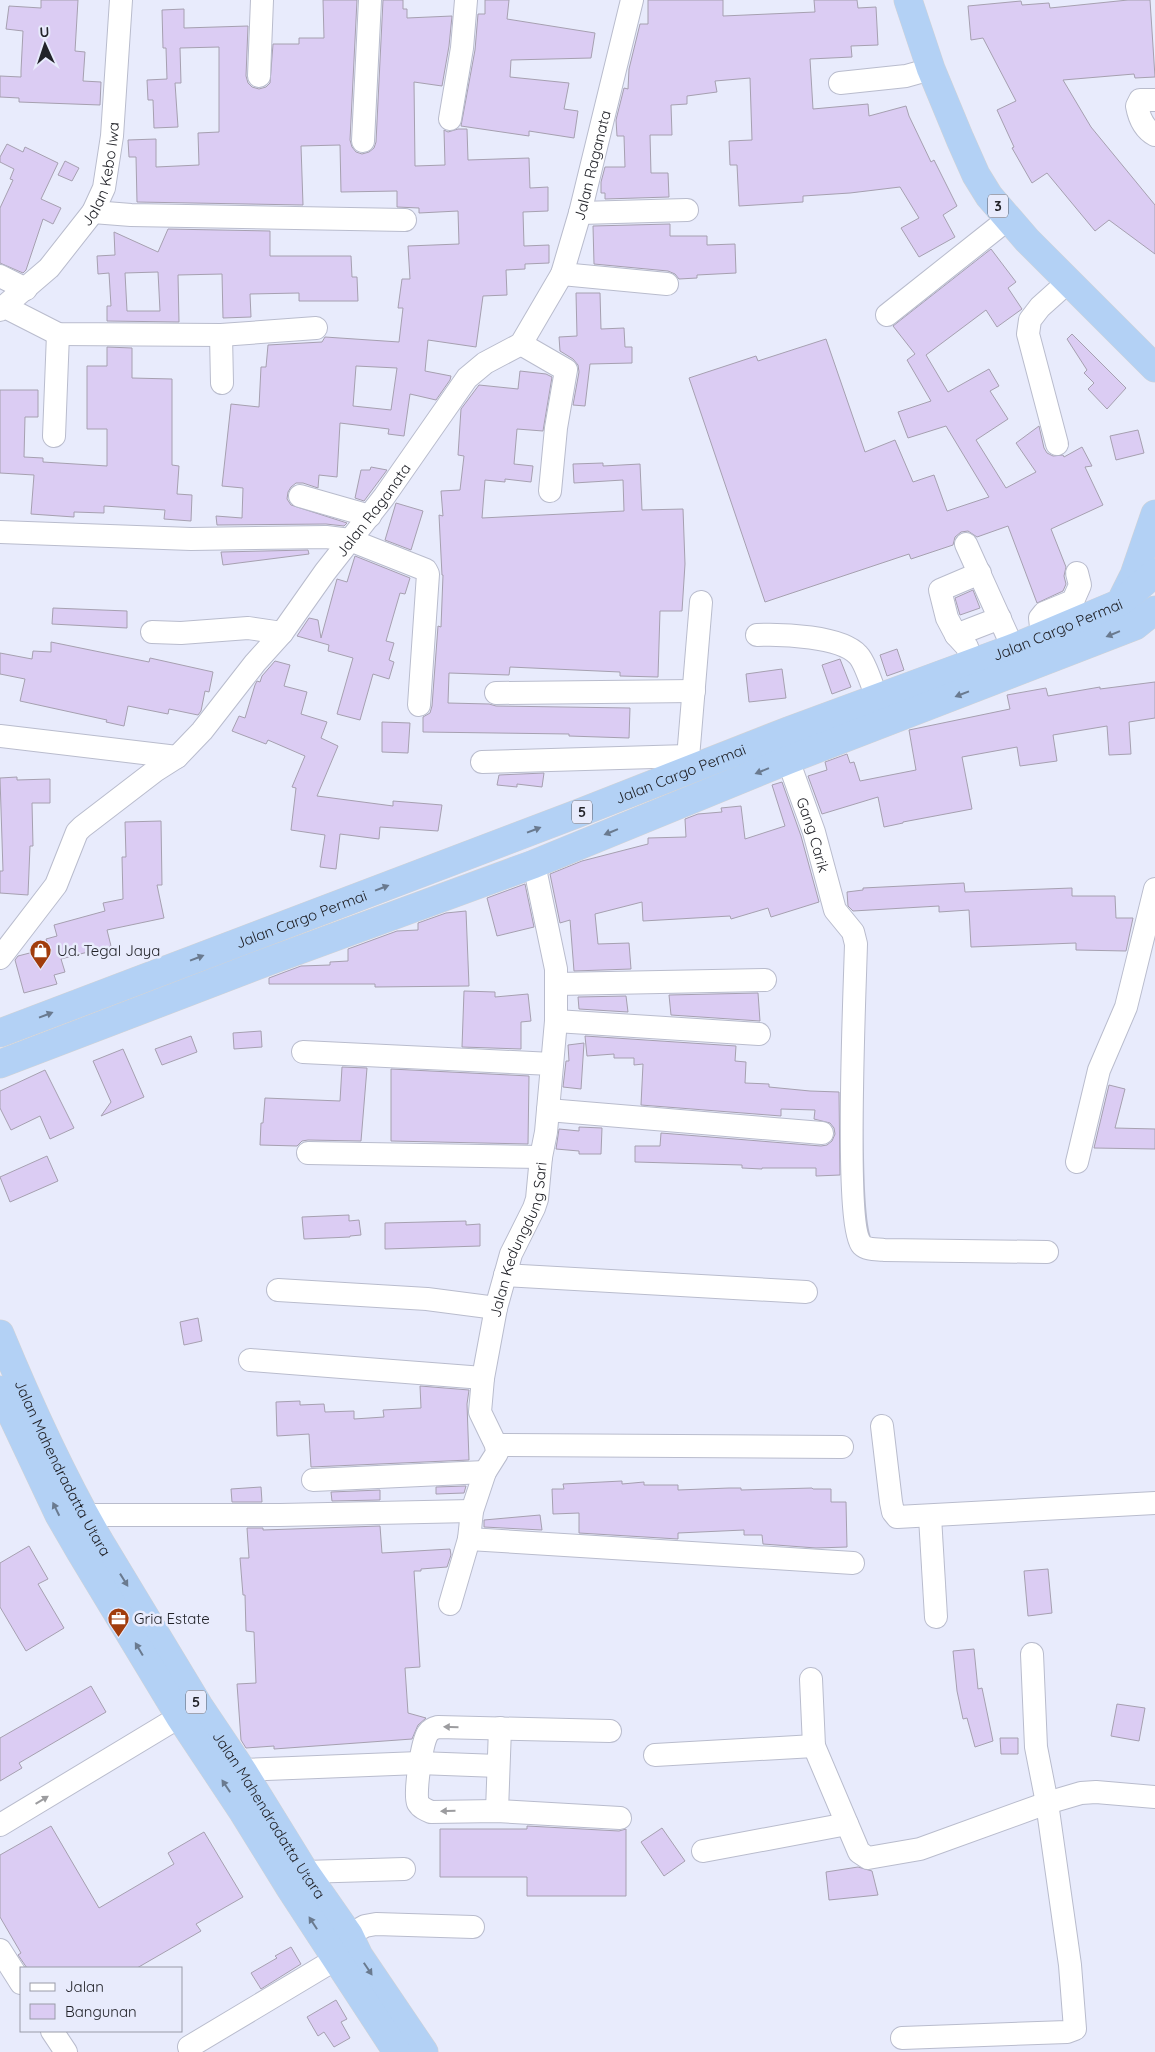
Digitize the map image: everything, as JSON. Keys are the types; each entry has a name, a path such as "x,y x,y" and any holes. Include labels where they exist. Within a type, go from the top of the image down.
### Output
{"highway":[{"name":"3","path":"908,0 931,69 976,175 989,196 1008,219 1155,368"},
{"path":"1120,603 1134,575 1155,514"},
{"name":"Jalan Cargo Permai","path":"0,1033 570,817 688,763 877,698 1013,648 1120,603 1155,573"},
{"name":"Jalan Cargo Permai","path":"0,1064 264,962 534,864 788,760 1135,626 1155,613"},
{"name":"Jalan Mahendradatta Utara","path":"0,1334 19,1379 84,1515 243,1812 342,1947 359,1956 424,2052"},
{"name":"Jalan Mahendradatta Utara","path":"0,1390 59,1515 189,1711 242,1770 305,1872 397,2052"}],"street":[{"name":"Jalan Kebo Iwa","path":"3,308 26,290 49,268 93,212 104,188 112,136 121,0"},
{"path":"259,76 262,0"},
{"path":"363,141 370,0"},
{"path":"450,119 462,48 466,0"},
{"name":"Jalan Raganata","path":"0,958 56,885 77,832 155,771 177,757 202,731 255,662 282,633 325,572 370,516 467,378 485,363 521,344 562,274 580,213 632,0"},
{"path":"840,83 906,76 931,69"},
{"path":"1155,100 1140,100 1137,106 1139,116 1145,126 1155,135"},
{"path":"580,213 687,210"},
{"path":"93,212 131,216 405,220"},
{"path":"887,316 1008,219"},
{"path":"562,274 667,284"},
{"path":"0,276 26,290"},
{"path":"1056,444 1028,334 1030,320 1040,307 1069,281"},
{"path":"3,308 58,334 221,335 316,328"},
{"path":"54,436 58,334"},
{"path":"221,335 222,383"},
{"path":"521,344 566,370 556,428 550,491"},
{"path":"300,496 370,516"},
{"path":"0,532 191,539 308,536 350,540 426,570 427,583 418,705"},
{"path":"966,544 1013,648"},
{"path":"972,663 967,647 956,635 948,618 940,590 980,573"},
{"path":"1042,636 1040,618 1044,613 1073,601 1080,585 1077,573"},
{"path":"482,762 688,763 701,602"},
{"path":"956,635 1000,618"},
{"path":"152,632 248,628 282,633"},
{"path":"757,635 782,634 843,645 859,655 877,698"},
{"path":"496,693 694,691"},
{"path":"0,736 177,757"},
{"name":"Gang Carik","path":"788,760 814,832 836,910 853,932 856,944 852,1157 858,1234 862,1245 866,1248 884,1250 1047,1252"},
{"name":"Jalan Kedungdung Sari","path":"496,1445 480,1412 483,1378 504,1275 515,1243 536,1204 541,1157 546,1132 556,1021 553,947 534,864"},
{"path":"1077,1162 1099,1070 1126,1007 1155,889"},
{"path":"556,984 765,980"},
{"path":"556,1021 760,1034"},
{"path":"303,1052 552,1064"},
{"path":"548,1110 822,1133"},
{"path":"308,1153 541,1157"},
{"path":"504,1275 806,1292"},
{"path":"278,1290 427,1299 496,1308"},
{"path":"250,1360 483,1378"},
{"path":"882,1426 893,1512 897,1517 930,1517 1155,1503"},
{"path":"450,1604 469,1538 472,1511 485,1472 497,1453 496,1445 842,1447"},
{"path":"313,1480 485,1472"},
{"path":"84,1515 280,1516 472,1511"},
{"path":"930,1517 936,1617"},
{"path":"469,1538 854,1563"},
{"path":"902,2038 1067,2032 1075,2028 1070,1965 1047,1803 1036,1747 1032,1654"},
{"path":"811,1678 814,1746 862,1856 868,1858 920,1849 1047,1803 1081,1793 1096,1792 1155,1797"},
{"path":"0,1825 189,1711"},
{"path":"610,1732 500,1728 438,1727 432,1729 428,1733 419,1763 418,1797 419,1804 425,1810 431,1812 497,1811 620,1818"},
{"path":"497,1811 500,1728"},
{"path":"655,1755 814,1746"},
{"path":"242,1770 419,1763 498,1766"},
{"path":"703,1851 847,1824"},
{"path":"305,1872 404,1869"},
{"path":"189,2047 342,1947 365,1926 376,1924 473,1927"},
{"path":"0,1950 20,1981"},
{"path":"53,2032 66,2052"}],"building":[{"path":"41,0 78,0 75,51 85,52 83,81 101,82 100,105 19,102 19,98 0,97 0,76 21,77 23,31 6,29 9,6 41,8"},
{"path":"323,0 357,0 350,140 356,152 362,154 374,148 376,142 383,0 403,0 403,9 407,9 407,18 452,16 442,86 414,82 415,166 445,165 444,130 448,132 458,129 467,129 468,160 529,158 530,188 548,187 548,211 523,212 524,246 549,245 549,263 525,264 525,269 506,270 507,295 483,296 476,347 428,340 425,371 451,376 450,380 436,400 410,394 404,436 388,434 389,429 340,423 337,477 319,475 318,488 303,483 296,483 288,492 287,499 291,505 347,523 344,526 326,524 217,525 216,516 242,518 243,488 222,486 231,404 259,407 261,367 266,367 268,345 322,342 325,337 399,342 403,308 398,308 402,279 410,279 408,246 459,244 458,211 419,213 419,208 397,207 397,191 341,192 340,145 301,146 303,205 137,202 136,157 129,157 128,140 156,139 156,167 199,165 198,133 219,132 219,47 180,48 181,83 175,83 178,127 154,128 153,100 148,100 147,80 167,79 166,48 163,48 162,10 184,9 184,28 248,26 246,76 248,83 252,87 259,89 266,87 270,83 273,44 299,44 299,38 324,38","holes":["356,366 397,368 391,410 353,406"]},
{"path":"485,0 509,0 507,19 595,33 591,58 511,60 510,77 569,83 564,109 578,111 574,138 529,131 529,136 461,126 475,50 478,14 485,14"},
{"path":"648,0 723,0 723,16 815,12 814,0 857,0 858,8 876,7 878,45 851,46 852,57 810,59 813,109 868,104 869,116 906,106 931,162 934,160 957,206 943,215 955,237 919,257 901,228 919,218 900,187 803,196 803,202 739,206 737,165 730,165 729,141 752,140 750,78 715,81 717,92 687,96 687,104 671,105 672,135 650,135 651,173 668,173 669,197 605,199 605,193 601,193 601,182 605,167 625,167 624,136 617,136 616,120 624,88 628,89 629,69 640,24 648,24"},
{"path":"1128,0 1150,0 1155,77 1135,78 1134,74 1063,80 1091,127 1155,205 1155,254 1109,220 1095,231 1047,173 1032,183 1012,148 1014,147 997,110 1016,101 983,38 971,40 968,6 1021,1 1022,5 1049,3 1050,8"},
{"path":"7,144 23,152 25,147 58,163 41,199 61,208 53,224 43,219 26,270 23,273 0,263 0,208 13,180 10,179 14,169 0,162 0,157"},
{"path":"65,161 79,168 72,181 58,175"},
{"path":"670,224 670,236 707,236 707,245 735,244 736,273 697,275 697,278 679,279 675,274 668,271 594,264 593,226"},
{"path":"168,229 270,231 270,256 351,256 352,277 357,277 358,301 299,301 299,293 250,294 251,317 223,318 222,274 178,275 179,322 107,321 107,306 111,306 109,273 98,274 97,256 115,255 114,232 158,252","holes":["158,272 160,311 127,311 125,273"]},
{"path":"991,249 1016,282 1008,288 1022,309 997,327 986,310 926,355 948,392 989,369 999,386 990,391 1008,419 976,440 1006,488 1036,472 1016,443 1039,426 1044,448 1047,453 1053,456 1063,455 1064,457 1082,447 1092,466 1085,467 1103,505 1051,529 1066,567 1064,576 1066,584 1063,591 1037,603 1008,526 977,537 968,531 961,532 955,537 953,545 911,559 909,554 765,602 689,378 756,356 758,361 826,339 865,452 895,440 913,482 934,475 947,511 989,497 946,426 908,438 898,412 931,401 907,360 915,354 893,326"},
{"path":"576,293 600,293 601,329 624,328 625,347 632,347 632,363 590,364 585,406 573,405 579,372 578,365 573,359 560,351 559,337 577,336"},
{"path":"1072,334 1126,388 1107,409 1088,389 1094,383 1084,373 1087,370 1067,339"},
{"path":"107,347 132,348 132,378 172,379 172,465 179,466 177,494 192,495 191,521 164,519 165,510 104,506 104,513 74,512 74,517 31,514 34,475 0,473 0,390 38,390 38,417 25,417 24,457 43,458 43,462 107,466 107,429 87,429 87,366 107,366"},
{"path":"520,371 546,374 552,377 543,431 517,429 514,464 533,466 531,482 505,479 505,482 485,480 482,518 624,511 623,480 574,483 573,464 603,463 603,466 640,464 642,510 683,509 685,564 682,611 660,611 658,677 620,676 620,672 510,667 509,675 449,673 448,703 489,704 496,706 630,708 629,738 569,736 569,734 423,732 423,717 430,713 432,706 438,626 441,627 443,575 439,515 443,516 441,491 460,490 464,456 458,455 461,409 479,385 518,389"},
{"path":"1138,430 1144,453 1116,460 1110,436"},
{"path":"371,467 387,470 364,501 355,498 361,470 370,470"},
{"path":"396,503 423,511 411,550 385,540"},
{"path":"308,550 309,554 223,565 221,552"},
{"path":"355,556 410,578 405,594 400,593 386,641 394,643 389,660 394,662 389,679 373,674 360,720 337,714 353,658 328,651 329,645 297,636 309,618 318,620 321,638 337,579 347,582"},
{"path":"973,590 980,608 960,615 955,598"},
{"path":"53,608 127,611 127,628 52,624"},
{"path":"51,642 149,662 150,658 213,672 209,692 205,691 201,711 198,715 169,709 168,714 128,706 124,726 106,722 107,720 20,701 25,679 0,674 0,653 32,659 33,651 51,652"},
{"path":"897,649 904,670 887,676 880,655"},
{"path":"840,659 851,687 832,694 822,665"},
{"path":"275,661 290,665 284,686 307,692 301,714 327,722 321,738 338,746 317,796 393,806 393,801 442,805 438,831 380,827 379,839 340,834 336,869 320,867 325,835 291,830 296,788 292,787 305,756 268,740 266,744 232,731 239,716 245,718 257,681 260,682 262,676"},
{"path":"782,669 786,698 749,702 746,674"},
{"path":"1155,682 1155,718 1129,722 1131,754 1109,755 1107,726 1053,735 1057,761 1020,766 1017,747 962,757 972,809 884,827 878,797 822,814 808,776 827,770 825,762 847,754 850,763 854,762 860,781 916,770 909,730 1010,709 1007,695 1046,688 1048,696 1100,687 1100,689"},
{"path":"382,722 410,723 408,753 382,752"},
{"path":"544,773 542,787 517,784 517,787 497,785 499,775"},
{"path":"17,777 17,780 50,779 50,803 32,803 33,846 30,846 28,895 0,893 0,871 3,871 0,778"},
{"path":"782,782 801,836 819,902 771,917 768,908 731,919 730,916 643,921 642,902 595,914 598,944 629,943 631,969 574,971 570,920 560,923 550,874 582,861 648,844 648,838 686,837 685,819 698,814 722,812 721,808 741,806 745,839 785,826 772,785"},
{"path":"161,821 162,885 157,885 164,918 107,930 111,946 61,959 65,972 54,975 57,984 24,993 15,960 18,956 49,948 46,939 57,936 54,925 105,911 103,903 123,899 122,857 126,857 125,822"},
{"path":"964,883 965,892 1072,888 1072,896 1115,896 1116,918 1133,918 1126,951 1076,950 1076,943 971,947 969,910 939,912 939,906 853,911 848,906 847,892 863,890 863,888"},
{"path":"525,884 534,927 497,936 487,898"},
{"path":"466,911 469,986 375,987 375,984 269,984 269,978 301,966 330,965 330,962 348,961 348,949 397,931 418,930 418,923 446,913"},
{"path":"464,991 495,992 495,997 528,994 531,1021 521,1022 521,1049 462,1047"},
{"path":"758,993 760,1021 671,1015 669,995"},
{"path":"626,996 628,1012 579,1009 578,997"},
{"path":"261,1031 262,1047 234,1049 233,1033"},
{"path":"191,1036 197,1052 162,1065 155,1049"},
{"path":"585,1036 736,1046 735,1061 746,1062 745,1083 769,1084 769,1087 810,1091 839,1092 840,1175 816,1176 816,1168 762,1169 742,1168 742,1165 635,1162 635,1146 660,1146 661,1133 821,1146 827,1145 832,1141 835,1134 834,1128 830,1123 814,1119 815,1110 781,1109 781,1116 641,1105 643,1064 634,1065 634,1058 614,1058 614,1054 587,1056"},
{"path":"584,1043 581,1089 563,1087 566,1061 569,1061 568,1045"},
{"path":"123,1049 144,1097 101,1116 111,1102 93,1061"},
{"path":"342,1067 367,1068 361,1141 308,1140 302,1141 297,1146 260,1145 265,1098 340,1101"},
{"path":"391,1069 529,1076 528,1144 391,1141"},
{"path":"45,1070 74,1128 50,1139 40,1116 11,1130 0,1108 0,1091"},
{"path":"1109,1085 1125,1089 1115,1128 1155,1129 1155,1149 1094,1148"},
{"path":"579,1127 602,1128 601,1154 579,1154 579,1151 556,1149 559,1129 579,1131"},
{"path":"47,1156 58,1181 10,1202 0,1177"},
{"path":"349,1215 349,1221 359,1220 361,1235 304,1239 302,1217"},
{"path":"466,1221 466,1225 480,1224 480,1246 385,1249 385,1223"},
{"path":"198,1318 202,1341 184,1345 180,1322"},
{"path":"420,1386 469,1390 467,1404 469,1460 311,1467 309,1434 277,1436 276,1402 300,1401 300,1405 324,1404 325,1412 354,1411 354,1419 384,1417 383,1410 421,1408"},
{"path":"622,1481 622,1484 644,1482 644,1485 678,1485 678,1490 729,1488 741,1488 741,1490 831,1489 831,1502 846,1502 847,1547 816,1548 763,1544 762,1535 744,1535 744,1530 678,1533 678,1539 579,1533 579,1513 553,1514 552,1489 564,1489 563,1484"},
{"path":"466,1486 464,1493 436,1494 436,1487"},
{"path":"261,1487 262,1502 232,1502 231,1489"},
{"path":"380,1490 380,1500 332,1501 331,1492"},
{"path":"540,1515 542,1530 484,1527 484,1520"},
{"path":"380,1526 382,1553 450,1549 451,1555 447,1567 414,1571 420,1667 405,1668 408,1713 426,1718 418,1725 412,1739 274,1749 274,1746 246,1748 241,1740 237,1684 256,1683 254,1632 246,1631 245,1595 243,1595 240,1558 249,1558 247,1528 263,1528 263,1530"},
{"path":"29,1546 48,1579 38,1584 64,1628 26,1651 0,1607 0,1563"},
{"path":"1048,1569 1052,1613 1028,1616 1024,1571"},
{"path":"974,1649 978,1689 982,1688 993,1741 975,1747 967,1718 963,1719 957,1691 953,1651"},
{"path":"91,1686 106,1712 19,1763 22,1768 0,1781 0,1738"},
{"path":"1117,1704 1145,1708 1139,1741 1111,1736"},
{"path":"1000,1738 1018,1738 1018,1754 1001,1754"},
{"path":"51,1826 99,1908 174,1864 168,1853 204,1832 243,1897 196,1924 201,1931 139,1967 26,1967 18,1955 21,1953 0,1917 0,1855"},
{"path":"527,1826 619,1831 626,1829 626,1896 527,1896 527,1877 440,1877 440,1829 527,1829"},
{"path":"662,1828 685,1861 664,1876 641,1842"},
{"path":"858,1867 872,1871 878,1895 829,1900 826,1872"},
{"path":"291,1947 301,1964 261,1989 251,1973 277,1958 275,1956"},
{"path":"336,2000 347,2019 341,2022 350,2038 334,2047 324,2032 318,2036 307,2017"}],"place":[{"name":"Ud. Tegal Jaya","path":"41,969"},
{"name":"Gria Estate","path":"118,1637"}]}
